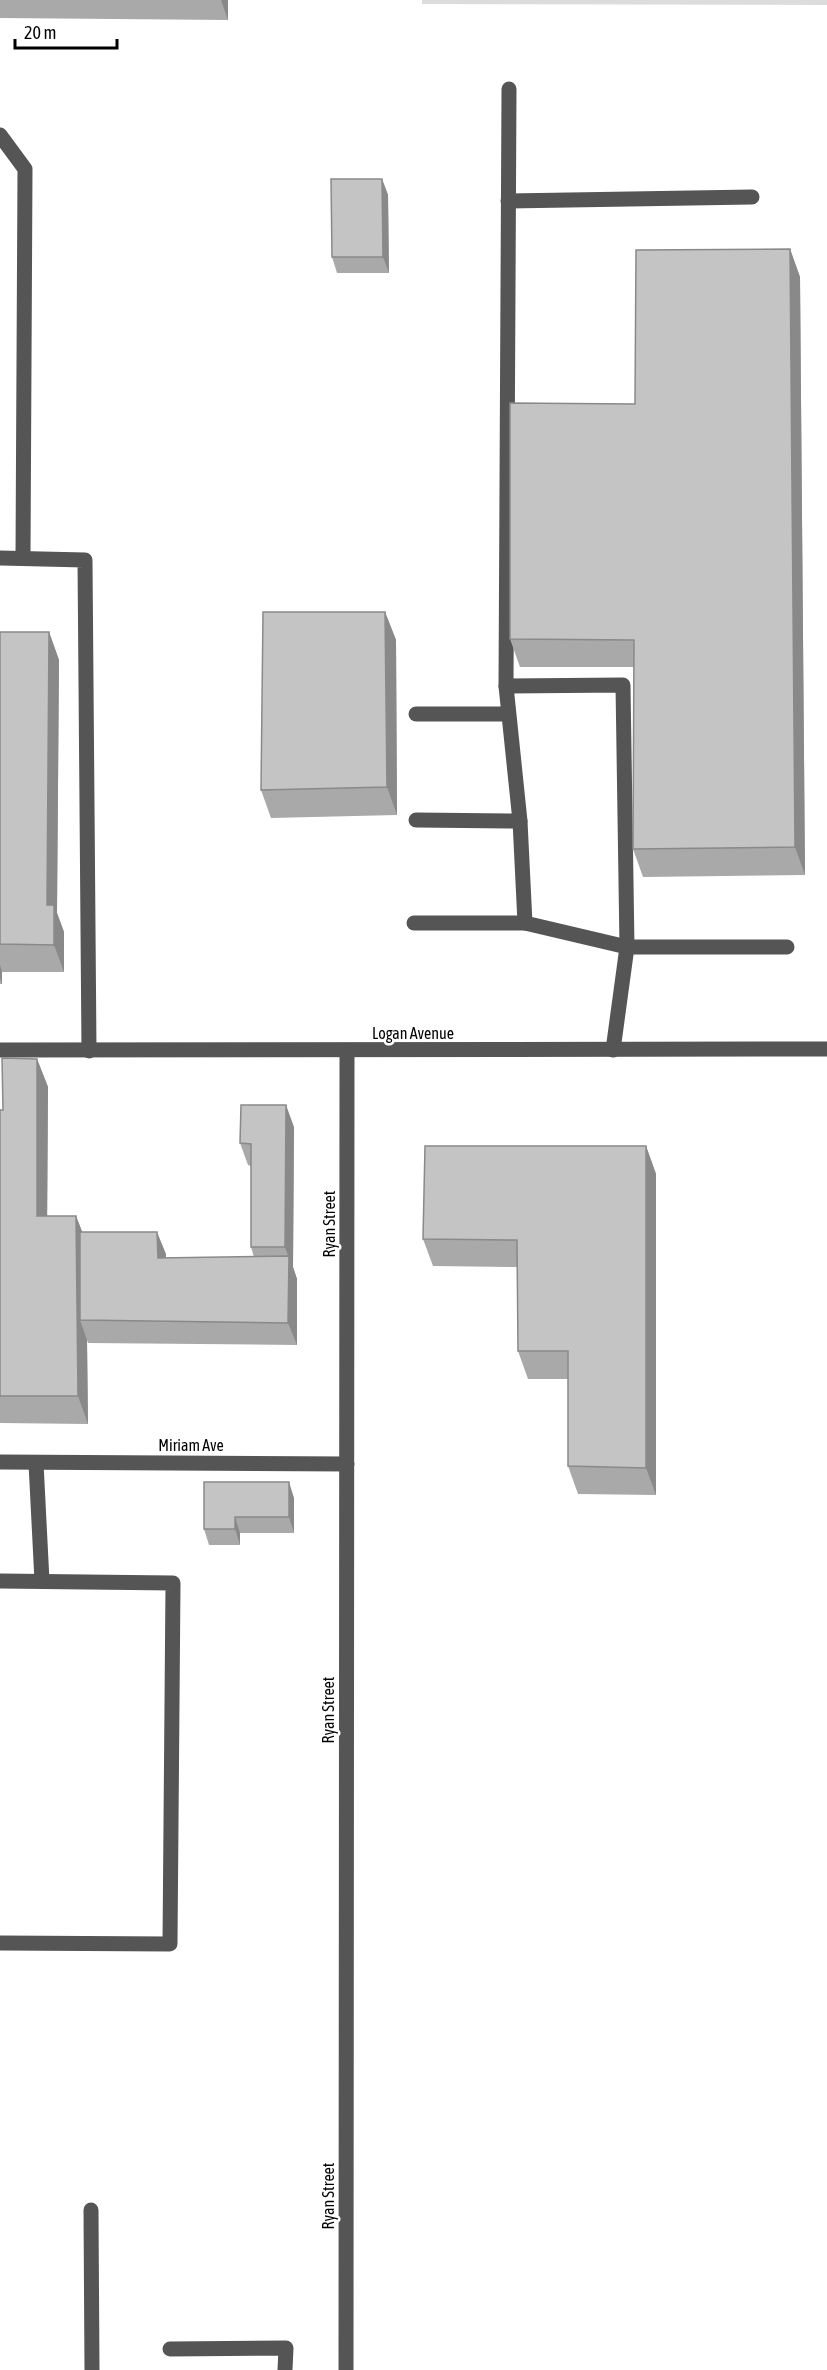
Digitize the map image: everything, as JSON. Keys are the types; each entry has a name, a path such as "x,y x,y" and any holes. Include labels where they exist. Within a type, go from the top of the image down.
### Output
{"street":[{"path":"509,89 506,686 520,821 525,923"},
{"path":"0,135 25,170 23,557"},
{"path":"508,201 752,197"},
{"path":"0,558 86,560 90,1051"},
{"path":"506,686 623,685 627,947 613,1050"},
{"path":"416,714 508,714"},
{"path":"416,820 520,821"},
{"path":"414,923 525,923 627,947 787,947"},
{"name":"Logan Avenue","path":"0,1050 827,1049"},
{"name":"Ryan Street","path":"346,2370 347,1051"},
{"name":"Miriam Ave","path":"0,1462 347,1464"},
{"path":"36,1463 42,1581"},
{"path":"0,1581 173,1582 170,1944 0,1943"},
{"path":"91,2210 92,2370"},
{"path":"170,2349 286,2348 285,2370"}],"shaded area":[{"path":"422,0 827,0 827,5 422,4"}],"building":[{"path":"331,179 382,179 383,257 332,257"},
{"path":"790,249 795,847 633,849 634,640 510,639 510,403 635,404 636,250"},
{"path":"263,612 385,612 387,787 261,790"},
{"path":"0,632 49,632 47,905 54,905 54,945 0,944"},
{"path":"2,1058 37,1059 37,1216 76,1216 78,1396 0,1396"},
{"path":"241,1105 286,1105 285,1247 251,1247 251,1144 240,1143"},
{"path":"425,1146 646,1146 646,1468 568,1466 568,1351 518,1351 517,1240 423,1239"},
{"path":"80,1232 157,1232 158,1258 289,1256 288,1323 80,1320"},
{"path":"204,1482 289,1482 289,1517 235,1517 235,1529 204,1529"}]}
